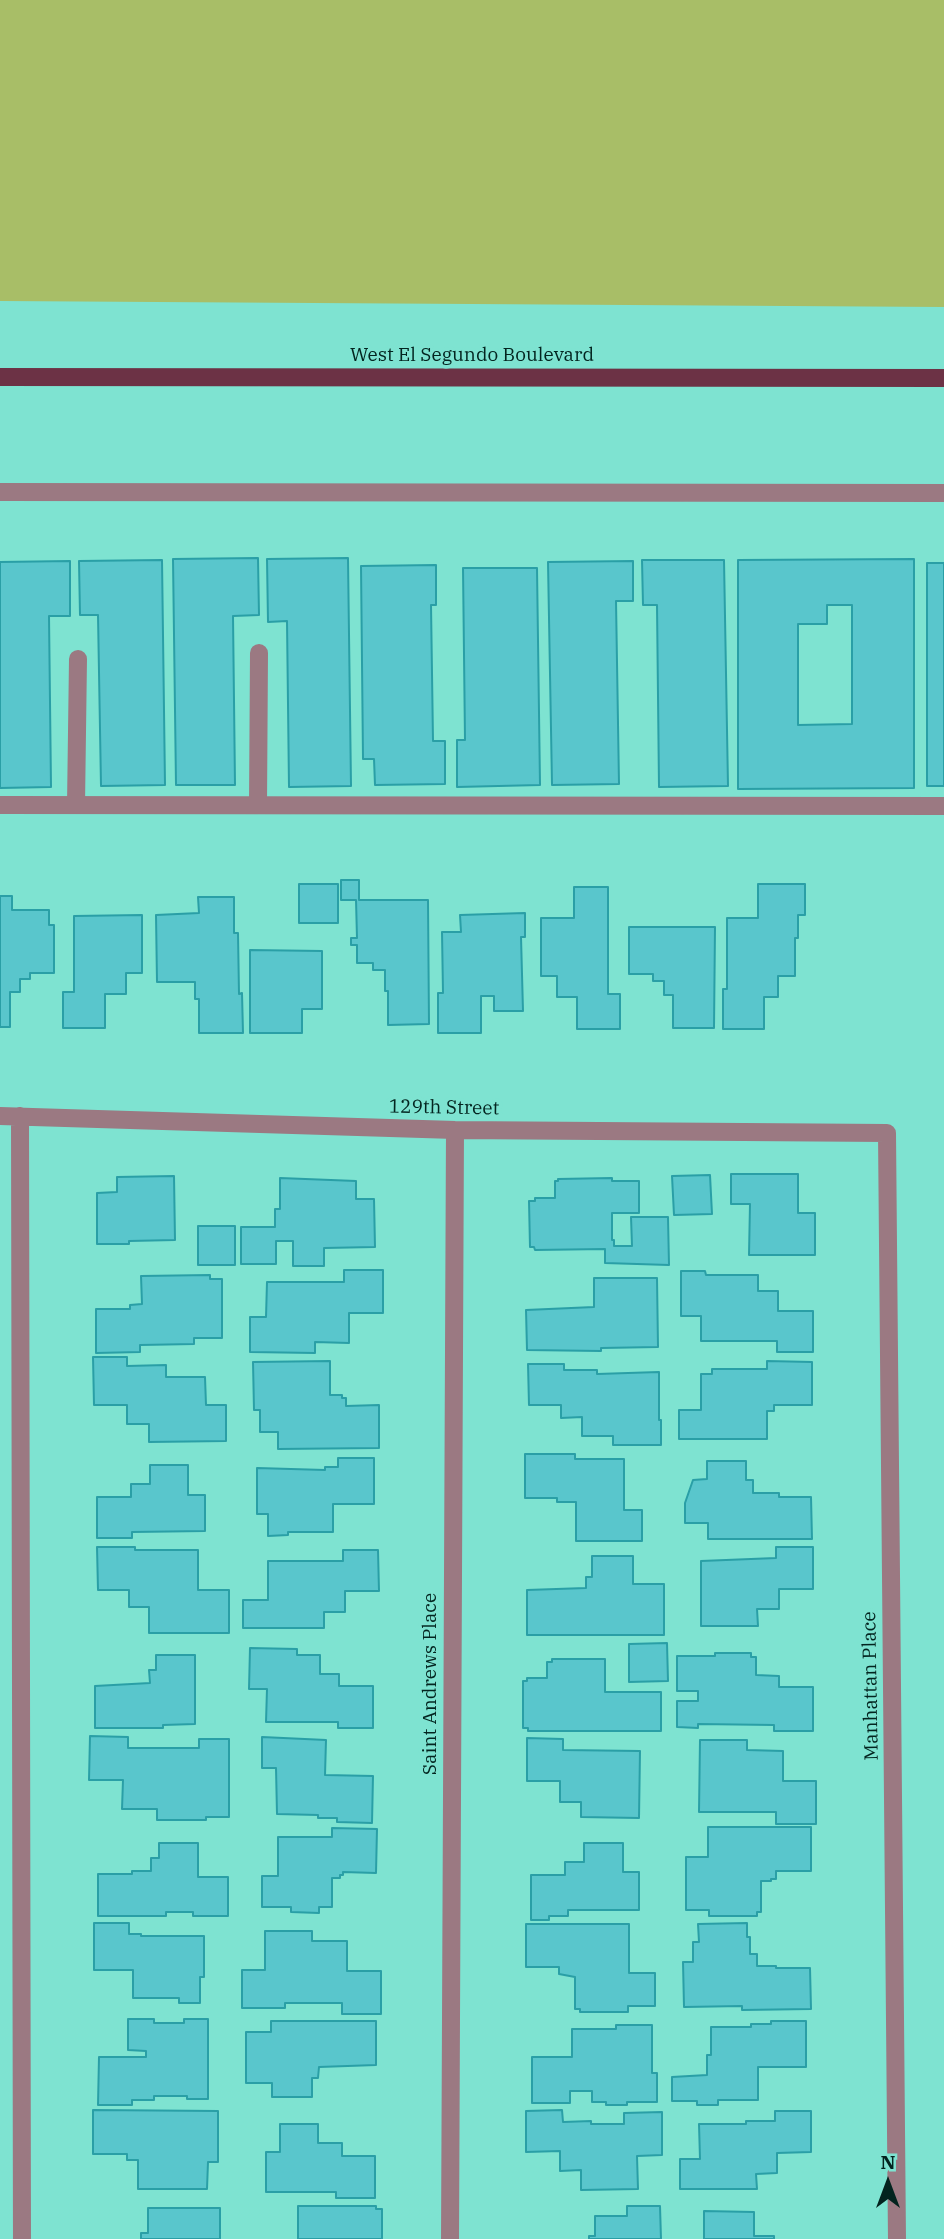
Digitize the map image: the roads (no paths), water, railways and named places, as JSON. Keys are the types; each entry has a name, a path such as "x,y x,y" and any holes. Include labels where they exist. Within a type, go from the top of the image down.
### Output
{"main road":[{"name":"West El Segundo Boulevard","path":"0,377 944,378"}],"street":[{"path":"0,492 944,493"},
{"path":"258,805 259,653"},
{"path":"76,805 78,659"},
{"path":"0,805 944,806"},
{"name":"129th Street","path":"0,1116 455,1130 887,1133"},
{"path":"20,1116 22,2239"},
{"name":"Saint Andrews Place","path":"450,2239 455,1130"},
{"name":"Manhattan Place","path":"887,1133 897,2239"}]}
